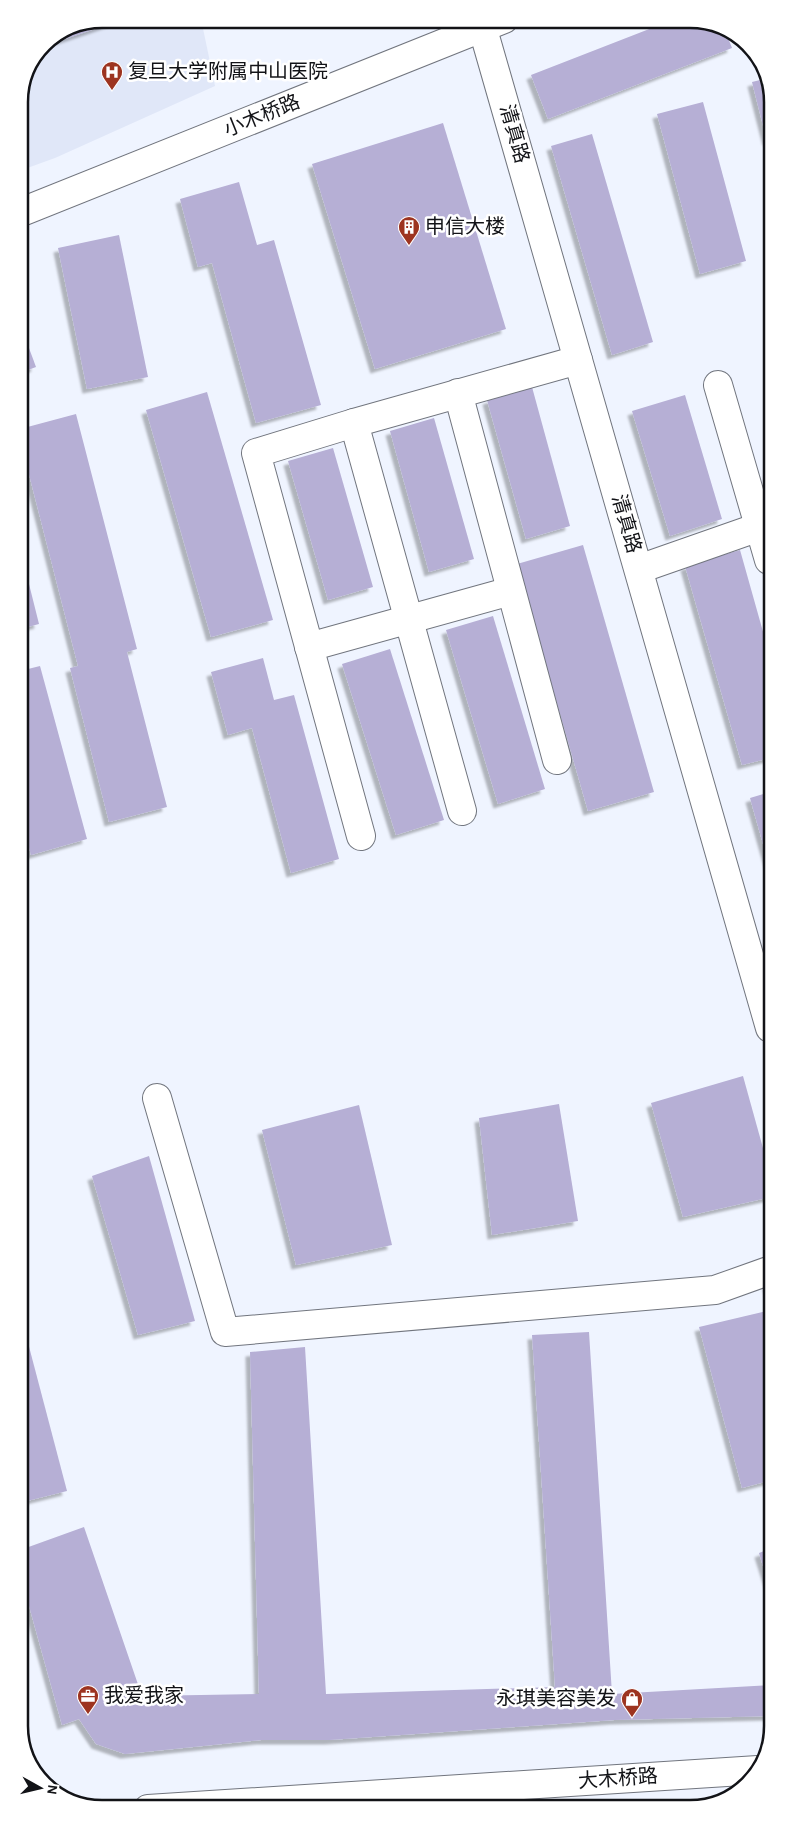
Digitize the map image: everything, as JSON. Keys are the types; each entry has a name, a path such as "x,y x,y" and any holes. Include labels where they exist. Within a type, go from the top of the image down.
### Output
{"street":[{"name":"小木桥路","path":"28,209 474,28"},
{"name":"清真路","path":"491,28 578,360 764,1007"},
{"path":"361,836 256,453 354,423 578,360"},
{"path":"638,569 764,527 718,385"},
{"path":"458,393 557,760"},
{"path":"354,423 462,811"},
{"path":"309,647 511,591"},
{"path":"157,1098 225,1332 715,1290 764,1272"},
{"name":"大木桥路","path":"289,1800 749,1771"}],"shaded area":[{"name":"复旦大学附属中山医院","path":"91,28 203,28 215,86 55,158 28,168 28,96 30,82 43,56 53,46 64,37 77,31"}],"building":[{"path":"97,28 59,41 77,31"},
{"path":"652,28 695,28 709,30 728,38 732,48 548,119 531,75"},
{"path":"761,80 764,101 764,129 752,82"},
{"path":"703,102 746,261 700,274 657,114"},
{"name":"申信大楼","path":"443,123 506,329 375,369 312,164"},
{"path":"592,134 653,342 612,355 551,146"},
{"path":"239,182 257,245 274,240 321,405 256,423 212,263 198,267 180,199"},
{"path":"119,235 148,377 87,389 58,248"},
{"path":"28,345 36,367 28,370"},
{"path":"532,387 570,526 526,539 487,400"},
{"path":"207,392 273,620 211,637 146,410"},
{"path":"685,395 722,519 670,536 632,411"},
{"path":"76,414 137,649 127,652 167,807 109,822 70,668 78,666 28,470 28,427"},
{"path":"434,418 474,559 429,572 390,431"},
{"path":"333,448 373,587 328,600 288,461"},
{"path":"583,545 654,792 588,811 517,564"},
{"path":"740,550 764,635 764,760 742,765 685,566"},
{"path":"28,580 39,624 28,627"},
{"path":"493,616 545,789 498,804 446,630"},
{"path":"390,649 444,820 396,835 342,664"},
{"path":"263,658 274,700 294,695 339,859 291,873 252,728 228,735 211,672"},
{"path":"40,666 87,839 31,855 28,844 28,669"},
{"path":"764,794 764,847 750,798"},
{"path":"743,1076 764,1152 764,1199 683,1217 651,1103"},
{"path":"559,1104 578,1221 492,1235 479,1118"},
{"path":"359,1105 392,1245 296,1265 262,1130"},
{"path":"149,1156 195,1321 138,1335 92,1176"},
{"path":"764,1312 764,1482 742,1488 699,1327"},
{"path":"589,1332 612,1694 764,1685 764,1716 614,1720 329,1740 261,1740 125,1754 96,1744 79,1719 62,1725 28,1602 28,1547 84,1527 142,1696 259,1694 250,1352 305,1347 326,1694 555,1687 532,1335"},
{"path":"28,1343 67,1491 28,1501"},
{"path":"764,1551 764,1569 759,1553"}],"place":[{"name":"复旦大学附属中山医院","path":"112,91"},
{"name":"申信大楼","path":"409,246"},
{"name":"我爱我家","path":"88,1715"},
{"name":"永琪美容美发","path":"632,1718"}]}
